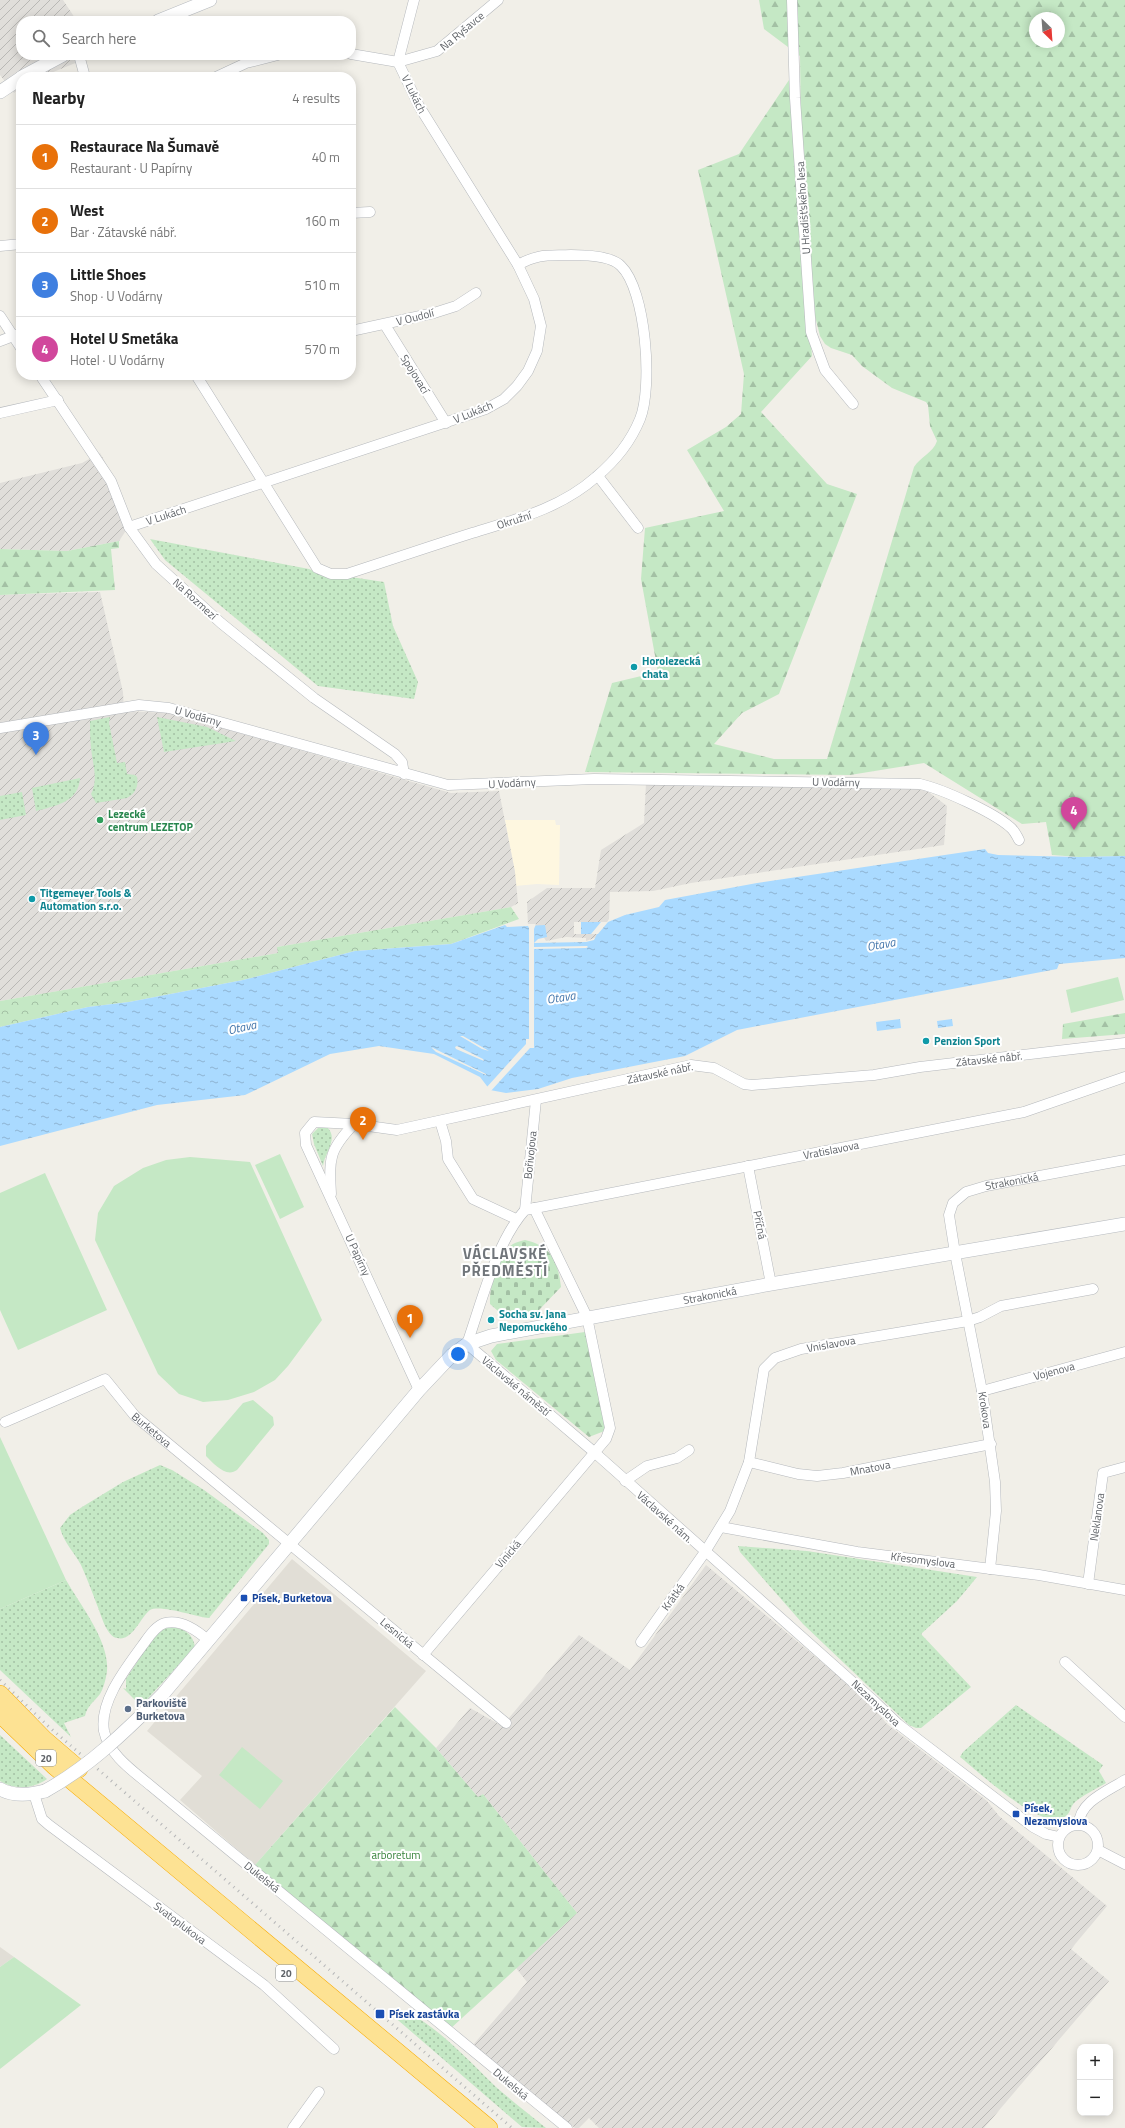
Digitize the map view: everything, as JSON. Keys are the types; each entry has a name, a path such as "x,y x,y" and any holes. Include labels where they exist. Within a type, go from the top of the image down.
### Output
{"highway":[{"path":"2,1703 79,1769"},
{"name":"20","path":"2,1703 54,1766 489,2128"},
{"name":"20","path":"0,1726 23,1749 84,1802 472,2128"}],"main road":[{"path":"170,16 210,0"},
{"path":"31,72 54,60"},
{"path":"0,92 16,81"},
{"name":"Strakonická","path":"467,1344 510,1331 771,1284 1125,1224"},
{"path":"0,1789 6,1793 18,1795 39,1793 79,1769 118,1737 163,1694 209,1641 289,1543 419,1390 452,1355 467,1344"}],"street":[{"name":"V Lukách","path":"129,527 486,409 504,399 517,386 528,371 537,351 541,326 534,299 518,265 419,106 398,62 414,0"},
{"name":"Na Ryšavce","path":"356,55 398,62 437,51 498,0"},
{"name":"U Hradišťského lesa","path":"792,0 795,98 811,332 825,370 853,404"},
{"path":"80,60 84,72"},
{"path":"227,72 246,63 258,60"},
{"path":"356,213 370,212"},
{"path":"0,246 16,244"},
{"name":"Okružní","path":"199,380 317,568 331,574 347,574 544,510 575,494 598,476 623,449 640,418 645,395 647,379 645,340 633,282 620,265 600,257 548,255 532,257 518,265"},
{"name":"V Oudolí","path":"356,330 385,325 434,313 456,306 476,293"},
{"path":"0,316 16,334"},
{"name":"Spojovací","path":"385,325 446,423"},
{"path":"0,341 16,335"},
{"name":"Na Rozmezí","path":"44,380 111,481 129,527 156,564 204,607 314,698 395,754 402,762 404,774"},
{"path":"0,413 58,400"},
{"path":"598,476 638,528"},
{"name":"U Vodárny","path":"0,728 139,705 169,708 448,785 594,779 920,784 938,788 996,818 1011,828 1020,840"},
{"name":"Zátavské nábř.","path":"314,1122 354,1124 397,1130 691,1065 714,1068 744,1084 752,1085 874,1075 920,1067 1125,1043"},
{"name":"Vratislavova","path":"529,1209 1024,1112 1125,1077"},
{"name":"Bořivojova","path":"529,1209 536,1100"},
{"path":"440,1121 446,1140 448,1159 474,1199 516,1219"},
{"name":"U Papírny","path":"314,1122 305,1133 306,1145 419,1390"},
{"path":"332,1199 331,1156 339,1139 354,1124"},
{"name":"Strakonická","path":"955,1253 949,1215 953,1203 966,1192 1125,1160"},
{"name":"Příčná","path":"748,1166 771,1284"},
{"path":"467,1344 500,1250 516,1219 529,1209 587,1318 610,1422 609,1434 594,1452"},
{"name":"Krokova","path":"955,1253 991,1444 996,1511 990,1569"},
{"name":"Vnislavova","path":"705,1552 730,1511 749,1462 764,1369 775,1358 801,1349 968,1321 980,1317 1001,1306 1092,1289"},
{"name":"Václavské náměstí","path":"467,1344 594,1452 625,1481"},
{"name":"Vojenova","path":"982,1391 1125,1352"},
{"name":"Burketova","path":"5,1422 105,1379 134,1416 289,1543"},
{"name":"Mnatova","path":"749,1462 798,1474 817,1476 843,1473 991,1444"},
{"path":"625,1481 647,1466 677,1458 689,1450"},
{"name":"Vinická","path":"423,1655 594,1452"},
{"name":"Neklanova","path":"1088,1584 1103,1473 1125,1467"},
{"name":"Václavské nám.","path":"625,1481 705,1552"},
{"name":"Křesomyslova","path":"721,1527 857,1552 990,1569 1125,1590"},
{"name":"Lesnická","path":"289,1543 506,1722"},
{"name":"Krátká","path":"641,1642 705,1552"},
{"name":"Nezamyslova","path":"705,1552 863,1690 898,1724 1033,1827 1046,1834 1059,1837"},
{"name":"Dukelská","path":"209,1641 187,1626 176,1622 165,1623 156,1628 123,1672 107,1706 104,1731 112,1750 151,1786 567,2128"},
{"path":"1065,1662 1125,1717"},
{"path":"1079,1824 1079,1816 1083,1808 1125,1780"},
{"name":"Svatoplukova","path":"39,1793 42,1819 49,1826 264,1986 334,2049"},
{"path":"1079,1824 1092,1830 1098,1842 1098,1850 1090,1862 1075,1865 1062,1858 1057,1844 1059,1837 1064,1830 1070,1826 1079,1824"},
{"path":"1098,1850 1125,1864"},
{"path":"293,2128 319,2092"}],"shaded area":[{"path":"0,0 63,0 74,16 16,16 16,60 83,60 53,72 16,72 16,92 14,93 0,75"},
{"path":"100,453 114,478 125,532 119,541 67,551 0,549 0,483 82,463"},
{"path":"100,592 123,692 124,711 169,713 451,793 499,791 515,872 518,903 511,907 277,947 278,953 0,1001 0,595"},
{"path":"646,783 922,787 947,806 944,845 691,883 653,891 610,892 609,919 597,937 586,941 586,938 566,937 546,941 540,931 540,926 528,926 527,902 547,888 595,888 601,850 644,823"},
{"path":"505,820 555,820 556,825 560,825 559,885 537,884 515,886 515,872"},
{"path":"292,1559 426,1671 255,1865 180,1800 202,1776 147,1731"},
{"path":"706,1565 867,1700 887,1724 987,1801 999,1816 1107,1906 1071,1949 1109,1981 984,2128 599,2128 589,2118 579,2128 575,2128 533,2096 473,2045 527,1982 516,1968 577,1913 483,1794 478,1797 436,1748 470,1708 502,1726 579,1635 630,1670"},
{"path":"0,1947 14,1957 0,1967"}],"green space":[{"path":"759,0 1125,0 1125,856 1079,857 1052,855 1046,822 1022,824 924,763 850,775 585,772 612,683 658,672 641,579 645,528 724,511 687,450 726,427 741,414 744,374 698,170 739,154 789,80 812,356 761,412 827,484 857,494 779,694 742,713 714,744 774,759 827,759 914,467 933,449 937,441 930,426 928,405 926,402 892,388 862,366 852,355 831,348 825,344 820,336 814,312 801,127 800,56 764,29"},
{"path":"150,539 309,569 332,579 351,577 384,582 393,626 418,682 414,699 318,686 165,560"},
{"path":"119,541 119,548 111,549 115,590 0,595 0,549 67,551"},
{"path":"110,717 109,723 117,763 125,762 127,774 135,775 137,777 137,787 127,798 96,803 91,794 95,783 95,777 90,721"},
{"path":"157,717 207,727 236,741 164,752"},
{"path":"80,778 79,786 71,798 58,805 36,811 32,788"},
{"path":"22,792 26,815 0,820 0,796"},
{"path":"511,907 519,919 451,944 355,951 243,980 129,1002 88,1007 0,1027 0,1001 278,953 277,947"},
{"path":"1118,977 1124,1000 1071,1013 1066,990"},
{"path":"1125,1013 1125,1034 1062,1039 1063,1024"},
{"path":"327,1127 332,1136 332,1141 323,1166 314,1144 312,1134 318,1128"},
{"path":"280,1154 304,1207 280,1219 255,1165"},
{"path":"190,1157 250,1162 322,1320 288,1366 275,1380 254,1392 228,1400 203,1402 179,1394 158,1374 95,1240 98,1213 114,1186 143,1168 166,1160"},
{"path":"45,1173 107,1310 18,1350 0,1310 0,1193"},
{"path":"525,1240 542,1246 552,1256 558,1270 561,1287 539,1310 519,1313 498,1311 490,1304 490,1297 493,1280 499,1262 508,1248 514,1243"},
{"path":"585,1332 607,1430 589,1437 496,1360 491,1351 497,1344"},
{"path":"253,1400 273,1417 274,1425 237,1470 233,1472 224,1471 216,1466 206,1456 206,1446 243,1403"},
{"path":"0,1437 66,1580 0,1609"},
{"path":"160,1465 172,1470 204,1490 263,1533 269,1540 269,1544 209,1618 170,1610 150,1610 131,1633 122,1638 117,1638 107,1629 81,1565 67,1543 60,1528 70,1515 82,1507 123,1482"},
{"path":"738,1546 807,1551 977,1577 957,1601 921,1634 971,1687 921,1728 916,1728 909,1725 803,1624 740,1552"},
{"path":"66,1580 101,1639 107,1665 106,1677 102,1690 89,1707 85,1716 64,1723 71,1737 0,1670 0,1609"},
{"path":"173,1627 188,1633 194,1642 195,1647 141,1706 123,1688 126,1689 126,1679 154,1636 162,1629"},
{"path":"1016,1705 1103,1765 1099,1771 1106,1783 1078,1799 1065,1817 1052,1819 1039,1815 1024,1807 1009,1797 960,1757 963,1752"},
{"name":"arboretum","path":"395,1707 436,1748 478,1797 483,1794 577,1913 450,2029 255,1865"},
{"path":"0,1735 47,1779 36,1785 24,1787 12,1786 0,1781"},
{"path":"242,1747 283,1781 260,1809 219,1775"},
{"path":"14,1957 81,2005 0,2069 0,1967"},
{"path":"402,2011 426,2023 464,2055 496,2087 546,2128 522,2127 392,2015"}],"water":[{"name":"Otava","path":"985,849 988,853 998,855 1079,857 1125,856 1125,958 1059,964 1057,969 737,1030 685,1056 572,1078 538,1089 506,1093 490,1090 480,1077 434,1054 379,1046 330,1054 245,1095 157,1105 0,1146 0,1027 88,1007 129,1002 243,980 355,951 451,944 505,925 507,927 545,925 547,937 538,939 534,943 586,942 594,940 597,934 574,934 574,922 608,922 625,915 659,907 665,900 757,883","holes":["587,946 588,947 534,949 534,947","460,1036 463,1036 489,1051 482,1049","457,1046 483,1059 484,1061 456,1049 455,1047","431,1047 486,1075 436,1052"]},
{"path":"900,1019 901,1028 877,1031 876,1022"},
{"path":"952,1019 953,1026 938,1028 937,1021"}],"pier":[{"path":"574,922 581,922 581,934 574,934"},
{"path":"601,922 608,922 598,934 591,934"},
{"path":"527,924 536,924 534,929 534,1048 530,1048 490,1092 486,1088 526,1044 526,1039 529,1039 529,928"}],"railway":[{"path":"0,1680 48,1726 512,2128"}],"place":[{"name":"Horolezecká chata","path":"634,667"},
{"name":"Little Shoes","path":"36,755"},
{"name":"Lezecké centrum LEZETOP","path":"100,820"},
{"name":"Hotel U Smetáka","path":"1074,830"},
{"name":"Titgemeyer Tools & Automation s.r.o.","path":"32,899"},
{"name":"Penzion Sport","path":"926,1041"},
{"name":"West","path":"363,1140"},
{"name":"Socha sv. Jana Nepomuckého","path":"491,1320"},
{"name":"Restaurace Na Šumavě","path":"410,1338"},
{"name":"Písek, Burketova","path":"244,1598"},
{"name":"Parkoviště Burketova","path":"128,1709"},
{"name":"Písek, Nezamyslova","path":"1016,1814"},
{"name":"Písek zastávka","path":"380,2014"}],"district":[{"name":"VÁCLAVSKÉ PŘEDMĚSTÍ","path":"505,1262"}]}
